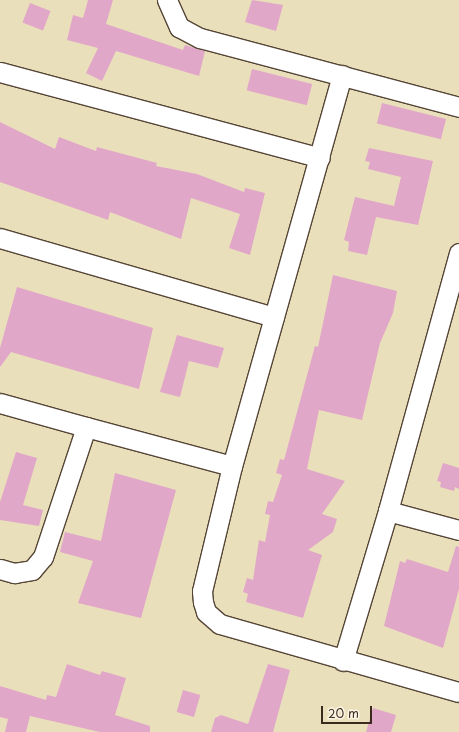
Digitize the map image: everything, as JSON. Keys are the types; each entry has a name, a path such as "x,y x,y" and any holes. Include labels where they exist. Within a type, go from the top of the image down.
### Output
{"street":[{"path":"167,0 179,27 200,38 342,75 459,108"},
{"path":"0,72 320,158"},
{"path":"342,75 320,158 232,466 202,591 206,612 220,624 459,692"},
{"path":"0,238 274,317"},
{"path":"343,660 388,511 459,253"},
{"path":"0,402 86,427 232,466"},
{"path":"0,569 14,573 32,570 43,557 86,427"},
{"path":"388,511 459,530"}],"building":[{"path":"88,0 113,0 106,24 183,50 185,45 205,51 199,76 116,51 102,81 86,73 98,48 67,40 73,15 83,18"},
{"path":"252,0 283,5 276,31 245,22"},
{"path":"30,3 51,11 43,30 22,23"},
{"path":"252,69 312,84 307,105 247,90"},
{"path":"382,103 446,119 441,139 377,123"},
{"path":"0,122 55,149 59,137 96,151 97,147 157,163 156,166 197,174 244,192 245,188 265,193 250,255 229,248 240,214 191,198 181,239 110,212 108,220 0,182"},
{"path":"369,148 433,161 418,225 376,217 367,255 348,251 349,242 344,240 355,197 394,206 401,177 368,169 370,162 365,161"},
{"path":"333,275 397,291 393,313 380,343 362,420 319,410 307,469 345,481 322,514 337,519 333,532 308,550 322,555 303,618 246,602 248,594 243,592 247,578 253,580 259,540 265,542 270,515 265,514 268,501 273,502 282,475 276,473 280,459 284,460 315,346 318,347"},
{"path":"17,287 153,328 139,389 11,352 0,367 0,348"},
{"path":"177,335 224,348 218,368 189,361 180,397 160,392"},
{"path":"16,452 37,458 23,505 43,510 39,526 0,520 0,502"},
{"path":"443,463 459,468 459,489 455,487 454,491 440,487 441,482 437,481"},
{"path":"115,473 176,490 141,618 78,603 93,561 60,552 65,532 101,541"},
{"path":"456,546 459,547 459,589 443,648 384,626 400,561 405,563 407,559 448,572"},
{"path":"67,664 100,675 102,671 126,678 115,715 150,726 150,732 100,732 30,716 26,732 5,732 8,719 0,717 0,686 46,700 47,695 56,697"},
{"path":"268,664 290,670 273,732 211,732 215,718 221,715 248,724"},
{"path":"183,690 200,695 194,717 177,712"},
{"path":"373,708 396,715 391,732 366,732"}]}
